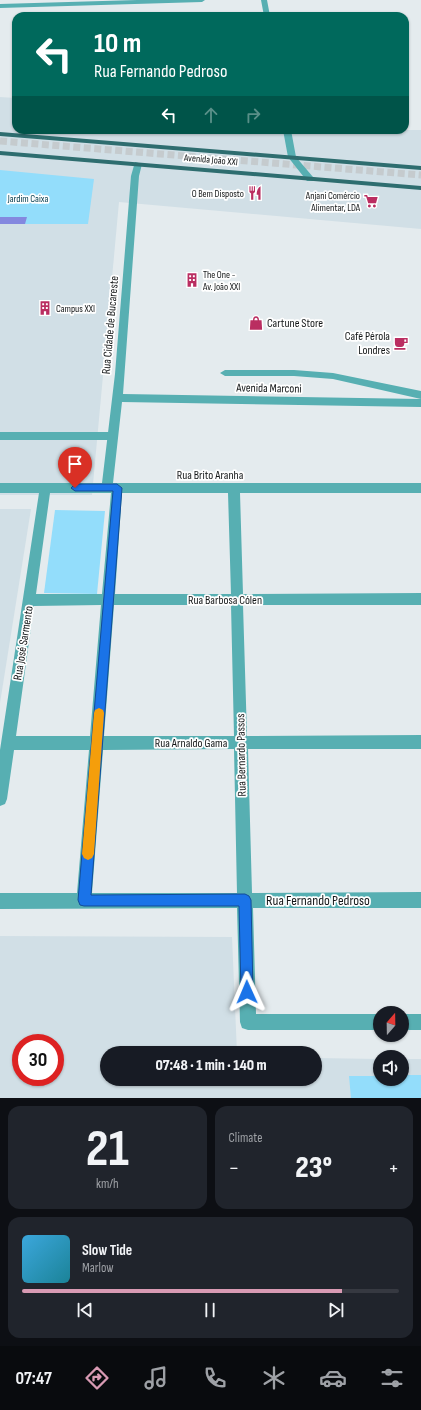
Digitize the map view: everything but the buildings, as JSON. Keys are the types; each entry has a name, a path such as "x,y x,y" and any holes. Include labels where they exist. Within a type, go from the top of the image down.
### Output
{"main road":[{"name":"Avenida João XXI","path":"0,134 421,168"},
{"name":"Avenida João XXI","path":"1,153 421,188"}],"street":[{"path":"0,6 70,2 202,0"},
{"path":"264,0 266,12"},
{"path":"288,134 292,157 310,179"},
{"name":"Rua Cidade de Bucareste","path":"84,900 108,600 112,488 112,436 117,398 135,176 138,164"},
{"name":"Avenida Marconi","path":"117,398 421,403"},
{"name":"Rua Brito Aranha","path":"0,488 421,488"},
{"name":"Rua José Sarmento","path":"0,799 45,488"},
{"name":"Rua Bernardo Passos","path":"234,488 248,1022 373,1022"},
{"name":"Rua Barbosa Cólen","path":"29,600 421,599"},
{"name":"Rua Arnaldo Gama","path":"8,743 421,742"},
{"name":"Rua Fernando Pedroso","path":"0,900 421,900"},
{"path":"409,1022 421,1022"}],"lane":[{"path":"225,373 294,373 333,376 421,395"},
{"path":"0,436 112,436"}],"shaded area":[{"path":"0,97 12,98 12,134 409,134 409,130 421,130 421,229 119,202 92,495 0,495"},
{"path":"0,509 31,509 0,703"},
{"path":"0,936 232,937 237,1046 100,1046 100,1086 322,1086 322,1058 373,1059 373,1086 409,1086 409,1059 421,1059 421,1098 0,1098"}],"green space":[{"name":"Jardim Caixa","path":"0,170 94,179 88,224 0,224"},
{"path":"55,510 105,511 97,594 44,593"},
{"path":"409,1075 421,1075 421,1098 351,1098 349,1076 373,1076 373,1086 409,1086"}],"water":[{"path":"0,217 27,217 25,224 0,224"}],"tunnel":[{"path":"0,141 421,175"}],"slow traffic":[{"path":"88,854 99,713"}],"place":[{"name":"O Bem Disposto","path":"255,193"},
{"name":"Anjani Comércio Alimentar, LDA","path":"371,201"},
{"name":"The One - Av. João XXI","path":"192,280"},
{"name":"Campus XXI","path":"45,308"},
{"name":"Cartune Store","path":"256,323"},
{"name":"Café Pérola Londres","path":"401,343"}],"route":[{"path":"75,488 117,488 84,900 245,900 247,992"}]}
